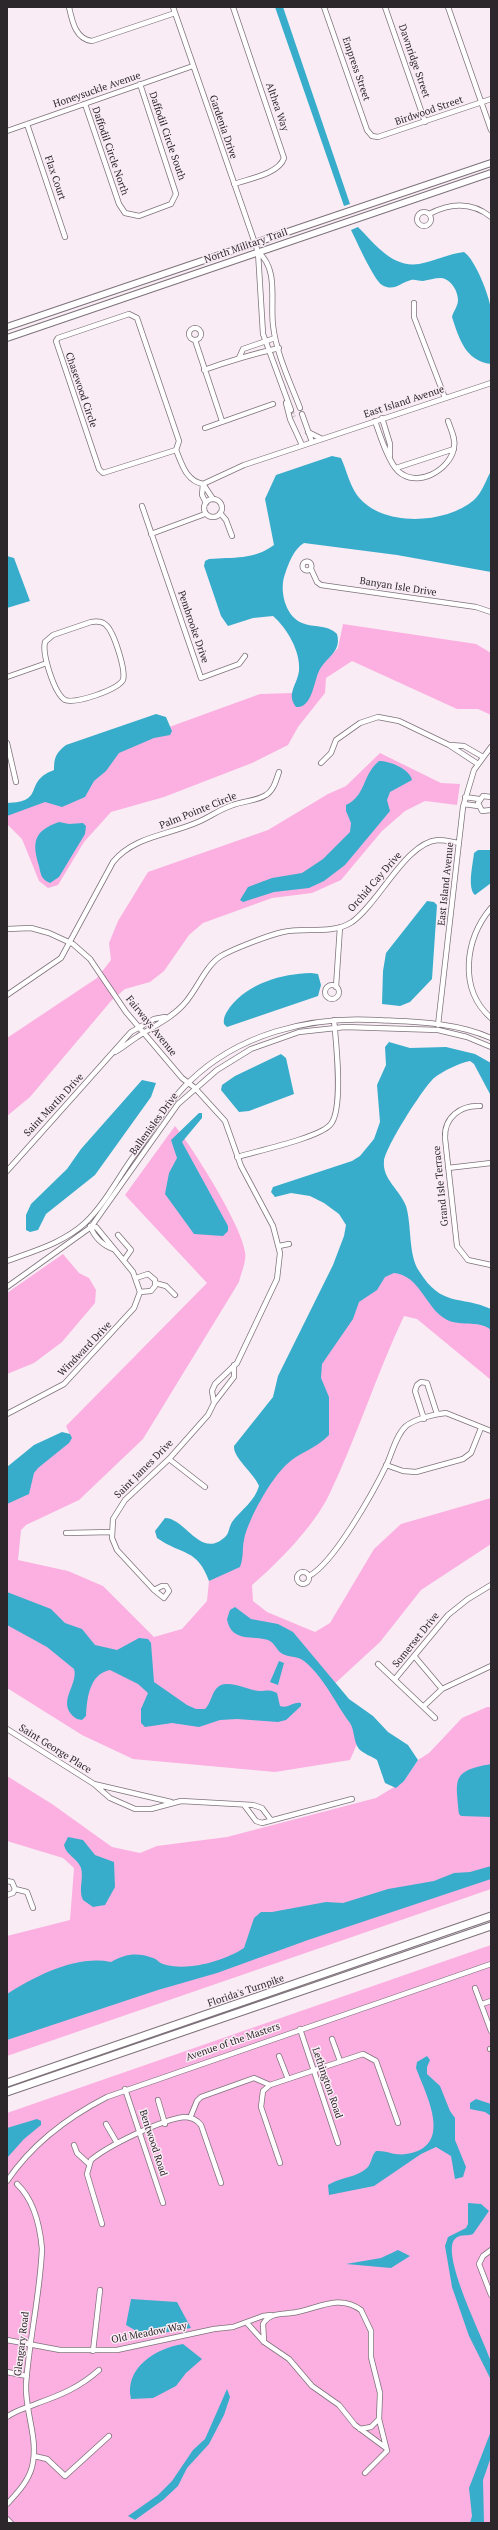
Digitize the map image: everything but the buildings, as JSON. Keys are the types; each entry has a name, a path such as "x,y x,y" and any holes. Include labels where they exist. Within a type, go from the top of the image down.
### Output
{"highway":[{"name":"Florida's Turnpike","path":"7,2083 491,1916"},
{"name":"Florida's Turnpike","path":"7,2092 491,1926"}],"main road":[{"name":"North Military Trail","path":"7,327 491,163"},
{"name":"North Military Trail","path":"7,338 491,173"}],"street":[{"path":"69,7 78,33 84,39 92,41 175,13"},
{"name":"Gardenia Drive","path":"173,7 254,243 258,252 266,259 270,270 275,338 300,408"},
{"name":"Althea Way","path":"233,7 284,158 281,164 272,170 234,184"},
{"name":"Empress Street","path":"324,7 367,130 372,136"},
{"name":"Dawnridge Street","path":"385,7 425,122"},
{"path":"448,7 491,130"},
{"name":"Honeysuckle Avenue","path":"7,131 193,66"},
{"name":"Daffodil Circle South","path":"140,84 175,190 175,196 171,204 160,209"},
{"name":"Birdwood Street","path":"372,136 378,137 491,99"},
{"name":"Daffodil Circle North","path":"84,104 122,210 130,216 139,216 160,209"},
{"name":"Flax Court","path":"27,124 65,237"},
{"path":"429,214 443,207 457,205 478,209 491,217"},
{"name":"Gardenia Drive","path":"258,252 257,264 262,283 261,322 286,400 290,419 302,445"},
{"path":"414,303 414,317 444,398"},
{"name":"Chasewood Circle","path":"176,450 103,473 99,469 56,345 58,338 129,314 134,315 137,318 179,441 176,450 188,476 197,483 203,484 213,499"},
{"path":"239,358 243,349 275,338"},
{"path":"195,340 222,421"},
{"path":"204,370 239,358 245,358 279,348"},
{"name":"East Island Avenue","path":"203,484 220,474 302,445 491,383"},
{"path":"286,400 296,396"},
{"name":"Gardenia Drive","path":"286,400 291,410"},
{"path":"205,428 273,404"},
{"path":"302,414 312,442"},
{"name":"Gardenia Drive","path":"294,417 297,432"},
{"path":"382,418 390,444 390,456"},
{"path":"375,421 386,451 396,468 407,476 419,478 431,475 446,465 454,449 454,437 448,421"},
{"path":"308,432 322,439"},
{"path":"396,468 454,449"},
{"path":"203,484 202,495 206,503"},
{"path":"151,534 205,514 214,517 220,513 222,504 213,499 206,503 204,508 205,514"},
{"name":"Pembrooke Drive","path":"142,506 201,678 238,664 245,656"},
{"path":"220,513 226,520 232,536"},
{"name":"Banyan Isle Drive","path":"310,569 317,582 321,584 476,607 491,612"},
{"path":"91,622 101,622 111,632 124,676 121,683 116,687 70,702 62,698 58,693 47,663 44,648 50,637 91,622"},
{"path":"7,677 47,663"},
{"path":"321,763 331,753 336,740 360,723 372,718 392,719 449,745 478,764"},
{"path":"7,743 16,782"},
{"path":"449,745 464,746 482,757"},
{"name":"East Island Avenue","path":"438,1030 464,804 468,786 478,764 491,747"},
{"name":"Palm Pointe Circle","path":"7,995 57,962 65,953 69,942 113,862 122,851 137,842 162,836 199,822 228,807 261,798 274,786 279,772"},
{"path":"466,797 479,799 484,796 491,797"},
{"path":"478,806 479,799"},
{"path":"464,804 478,806 484,812 491,810"},
{"name":"Orchid Cay Drive","path":"145,1034 185,1004 214,963 222,956 282,932 340,927 357,918 387,886 406,860 419,848 439,840 460,843"},
{"path":"491,908 473,941 469,974 476,1000 491,1018"},
{"path":"336,987 340,927"},
{"name":"Fairways Avenue","path":"7,929 40,930 69,942 94,964 139,1027 182,1078 189,1082 225,1121 237,1157"},
{"name":"Saint Martin Drive","path":"7,1171 26,1147 59,1115 115,1052 130,1032 154,1019 167,1017"},
{"path":"237,1157 320,1132 331,1124 338,1108 334,1020"},
{"name":"Ballenisles Drive","path":"7,1261 57,1242 86,1222 189,1082 232,1051 250,1041 290,1027 334,1020 439,1024 462,1028 491,1038"},
{"name":"Ballenisles Drive","path":"7,1287 91,1227 178,1104 218,1070 251,1049 299,1032 335,1028 438,1030 467,1037 491,1047"},
{"name":"Saint Martin Drive","path":"115,1052 145,1034"},
{"name":"Grand Isle Terrace","path":"480,1106 470,1105 454,1114 448,1122 444,1134 458,1248 468,1260 491,1265"},
{"name":"Saint James Drive","path":"214,1403 212,1391 215,1384 234,1365 275,1285 279,1270 279,1246 271,1223 237,1157"},
{"path":"448,1168 491,1163"},
{"path":"86,1222 91,1227 96,1227 113,1249 124,1260 136,1278 140,1292 151,1291 156,1283"},
{"path":"118,1235 131,1250 124,1260"},
{"path":"279,1246 289,1244"},
{"path":"136,1278 148,1274 153,1277 156,1283 166,1286 175,1295"},
{"name":"Windward Drive","path":"7,1414 58,1388 72,1376 131,1314 140,1292"},
{"name":"Saint James Drive","path":"154,1590 117,1550 112,1532 113,1519 120,1505 169,1459 208,1415 214,1403 234,1377 236,1370 234,1365"},
{"path":"424,1419 415,1391 416,1385 421,1382 427,1383 437,1414"},
{"path":"309,1576 328,1558 353,1523 386,1464 402,1430 409,1424 437,1414 449,1413 491,1431"},
{"path":"386,1464 403,1471 416,1472 463,1459 471,1453 481,1428"},
{"path":"169,1459 205,1488"},
{"path":"66,1534 112,1532"},
{"name":"Somerset Drive","path":"395,1680 448,1615 468,1599 491,1585"},
{"path":"415,1657 442,1690"},
{"path":"378,1664 435,1718"},
{"path":"424,1706 442,1690 491,1666"},
{"name":"Saint George Place","path":"7,1729 94,1784 110,1798 128,1807 151,1809 171,1802 211,1801 260,1807 271,1820"},
{"name":"Saint George Place","path":"94,1784 125,1793 162,1798 171,1802"},
{"path":"244,1805 259,1823 352,1799"},
{"path":"7,1880 12,1882 15,1889"},
{"path":"7,1895 13,1893 15,1889"},
{"path":"15,1889 27,1892 33,1908"},
{"name":"Avenue of the Masters","path":"7,2181 27,2156 59,2127 92,2105 125,2089 491,1964"},
{"path":"475,1988 491,2032"},
{"path":"482,2004 491,2001"},
{"name":"Lethington Road","path":"300,2028 338,2143"},
{"path":"332,2039 340,2061"},
{"path":"280,2163 260,2104 263,2092 270,2085 363,2054 376,2061 398,2122"},
{"path":"279,2056 288,2079"},
{"path":"190,2118 199,2099 254,2078 270,2085"},
{"name":"Bentwood Road","path":"125,2089 163,2203"},
{"path":"158,2100 165,2124"},
{"path":"102,2224 88,2178 89,2164 94,2158 118,2143 165,2124 190,2118 196,2120 202,2127 221,2183"},
{"path":"106,2124 118,2143"},
{"path":"74,2146 77,2153 89,2164"},
{"name":"Glengary Road","path":"7,2504 27,2478 34,2456 33,2439 27,2408 27,2376 42,2244 30,2201 17,2184"},
{"path":"491,2250 481,2259 479,2267 490,2288 491,2294"},
{"path":"93,2352 100,2290"},
{"name":"Old Meadow Way","path":"7,2340 60,2350 93,2352 132,2347 247,2323 263,2316 296,2312 331,2302 361,2310 371,2331 372,2364 380,2393 379,2419 386,2448"},
{"path":"264,2342 263,2324 273,2315"},
{"path":"247,2323 264,2342 289,2359 307,2381 334,2401 360,2430 386,2448 386,2454 364,2473"},
{"path":"7,2417 18,2410 27,2408 82,2385 98,2370"},
{"path":"7,2372 27,2376"},
{"path":"360,2430 371,2427 379,2419"},
{"path":"34,2456 47,2458 65,2476 108,2436"},
{"path":"7,2519 11,2523"}],"shaded area":[{"path":"343,624 476,644 491,653 491,715 478,709 457,709 352,661 326,678 325,693 298,727 288,745 252,763 164,797 111,812 84,842 58,885 48,888 39,881 22,839 7,824 7,807 27,804 139,738 260,694 294,693 338,648"},
{"path":"380,753 441,783 460,784 457,805 425,801 405,811 382,831 341,880 312,893 272,898 203,923 189,935 164,971 150,982 125,989 111,1001 30,1097 7,1116 7,1038 97,978 111,960 109,943 118,921 148,872 268,830 328,794 346,786"},
{"path":"175,1126 193,1151 216,1188 242,1240 245,1259 239,1282 143,1439 79,1500 26,1525 21,1530 18,1560 68,1571 103,1586 154,1637 182,1629 207,1601 209,1581 227,1555 264,1482 314,1366 373,1198 406,1269 441,1304 491,1317 491,1380 417,1319 404,1316 384,1361 349,1451 329,1495 314,1519 295,1543 252,1585 253,1601 267,1612 315,1632 330,1623 374,1549 401,1524 491,1498 491,1544 421,1590 380,1642 330,1688 352,1723 357,1744 350,1760 275,1772 133,1759 82,1735 7,1688 7,1494 70,1435 66,1426 207,1283 125,1195"},
{"path":"63,1254 79,1273 89,1278 96,1290 95,1303 62,1342 34,1363 7,1374 7,1293"},
{"path":"487,1707 491,1707 491,1889 7,2056 7,1936 70,1920 74,1868 63,1858 7,1841 7,1776 52,1804 112,1847 140,1853 157,1846 227,1837 376,1798 404,1781 418,1760 429,1753 462,1718"},
{"path":"491,1945 491,2523 7,2523 7,2113"}],"water":[{"path":"275,7 283,7 350,204 344,206"},
{"path":"358,227 392,259 400,262 419,264 464,252 468,256 477,270 490,304 492,324 491,364 482,362 469,353 464,347 457,333 452,317 458,297 451,283 441,278 423,281 411,280 390,288 382,285 374,276 351,230"},
{"path":"332,456 341,458 355,492 365,504 379,512 395,517 412,519 429,518 446,514 461,508 477,497 491,471 491,572 397,555 304,543 295,552 290,560 283,580 283,595 285,602 291,615 296,620 302,623 325,627 337,634 338,640 335,650 319,671 312,694 306,704 296,707 293,702 292,694 298,676 299,664 298,656 288,634 273,616 253,618 228,626 221,616 204,566 205,561 209,559 243,557 259,553 274,545 265,499 276,475"},
{"path":"7,556 14,558 30,601 7,608"},
{"path":"156,714 166,717 172,731 170,735 154,738 119,753 106,771 94,781 85,797 62,807 45,802 7,816 7,803 19,802 27,799 31,795 39,780 44,775 54,770 56,756 66,745"},
{"path":"379,761 389,762 399,766 408,772 412,780 390,792 387,800 390,811 345,865 324,881 309,888 274,892 243,902 240,900 248,887 272,878 302,873 323,859 350,832 351,823 346,811 346,805 361,791 369,773"},
{"path":"59,822 69,824 83,823 86,826 85,834 59,877 50,883 43,878 41,874 35,844 39,834 44,829"},
{"path":"478,850 491,850 491,883 475,895 471,887 471,876 474,853"},
{"path":"427,901 434,902 437,905 432,979 410,1002 400,1006 382,1004 383,971 386,953"},
{"path":"311,973 318,974 321,985 318,996 227,1027 224,1024 224,1017 230,1007 246,992 256,986 266,981 288,975"},
{"path":"389,1042 410,1048 446,1047 475,1054 491,1063 491,1096 474,1064 470,1061 451,1068 434,1078 422,1093 391,1143 386,1154 384,1167 388,1179 406,1206 413,1256 419,1271 427,1283 444,1296 491,1309 491,1330 481,1325 456,1323 444,1318 437,1313 416,1285 403,1275 394,1273 385,1277 377,1290 359,1302 353,1319 322,1364 321,1378 329,1397 329,1435 319,1444 296,1457 286,1465 267,1489 246,1531 240,1567 209,1581 204,1570 194,1558 157,1538 155,1531 165,1518 180,1524 201,1541 209,1544 217,1542 227,1535 232,1522 251,1501 257,1491 259,1486 253,1476 240,1461 234,1446 273,1397 278,1376 333,1265 344,1236 346,1225 339,1214 324,1203 310,1196 291,1193 275,1197 271,1192 273,1187 352,1161 360,1156 374,1139 380,1122 377,1085 386,1065 385,1047"},
{"path":"281,1054 286,1058 294,1094 249,1111 239,1112 221,1090 222,1085 235,1076"},
{"path":"142,1080 156,1083 151,1097 95,1175 46,1214 38,1230 30,1232 26,1230 26,1215 31,1204 67,1169 81,1149"},
{"path":"199,1113 202,1113 202,1118 182,1142 228,1226 228,1231 223,1236 194,1234 165,1194 169,1173 177,1158 171,1140"},
{"path":"62,1432 70,1434 72,1438 69,1443 34,1473 29,1494 7,1504 7,1467 34,1445"},
{"path":"7,1592 51,1609 65,1623 82,1629 95,1645 117,1650 139,1638 148,1639 151,1643 154,1682 187,1705 196,1709 205,1709 216,1689 225,1684 236,1685 259,1691 272,1691 277,1693 280,1706 286,1707 295,1703 301,1703 301,1706 286,1720 278,1722 237,1719 220,1720 199,1727 172,1723 145,1727 141,1723 141,1709 148,1693 138,1684 110,1670 103,1672 93,1682 88,1695 86,1716 82,1720 77,1719 70,1713 67,1701 75,1675 74,1669 47,1647 7,1625"},
{"path":"235,1607 251,1619 278,1624 293,1632 349,1699 373,1716 388,1732 408,1745 418,1760 404,1781 396,1788 385,1783 377,1760 359,1749 350,1723 323,1682 311,1667 301,1659 281,1653 268,1640 243,1637 233,1632 229,1627 227,1619 230,1610"},
{"path":"279,1661 284,1663 278,1685 270,1682"},
{"path":"491,1764 491,1817 461,1816 459,1814 457,1792 459,1778 469,1770"},
{"path":"68,1837 83,1840 95,1855 114,1862 115,1887 105,1905 93,1907 83,1900 81,1892 81,1868 64,1845"},
{"path":"491,1866 491,1879 308,1940 217,1973 158,1990 7,2040 7,1994 43,1974 70,1964 98,1961 111,1962 121,1957 142,1955 173,1966 183,1967 205,1964 236,1953 244,1948 254,1918 261,1912 272,1912 326,1902 343,1903 388,1889 434,1881 454,1873 470,1872"},
{"path":"427,2056 430,2060 427,2067 427,2074 440,2086 450,2111 455,2118 455,2140 466,2167 463,2177 455,2179 451,2156 436,2147 421,2154 374,2186 329,2195 328,2185 363,2171 369,2166 376,2151 406,2154 421,2149 430,2141 433,2131 433,2118 426,2092 416,2068 417,2062"},
{"path":"476,2099 491,2104 491,2116 485,2112 470,2109 470,2103"},
{"path":"37,2119 41,2121 41,2125 24,2139 7,2158 7,2128"},
{"path":"468,2203 481,2204 489,2211 473,2234 461,2236 454,2240 452,2249 458,2280 490,2359 491,2380 469,2336 452,2287 445,2246 448,2237 466,2228 468,2224"},
{"path":"398,2250 410,2256 391,2268 346,2264 381,2258"},
{"path":"131,2299 177,2302 191,2328 145,2336 126,2325"},
{"path":"183,2344 202,2359 186,2373 176,2386 153,2398 131,2399 130,2388 132,2378 144,2361 162,2350"},
{"path":"227,2389 230,2397 224,2415 209,2444 187,2468 178,2486 163,2500 135,2520 128,2516 158,2495 172,2481 193,2450 205,2439"},
{"path":"491,2431 491,2457 483,2480 484,2523 470,2523 472,2516 469,2488"}],"tunnel":[{"path":"291,410 294,417"}]}
